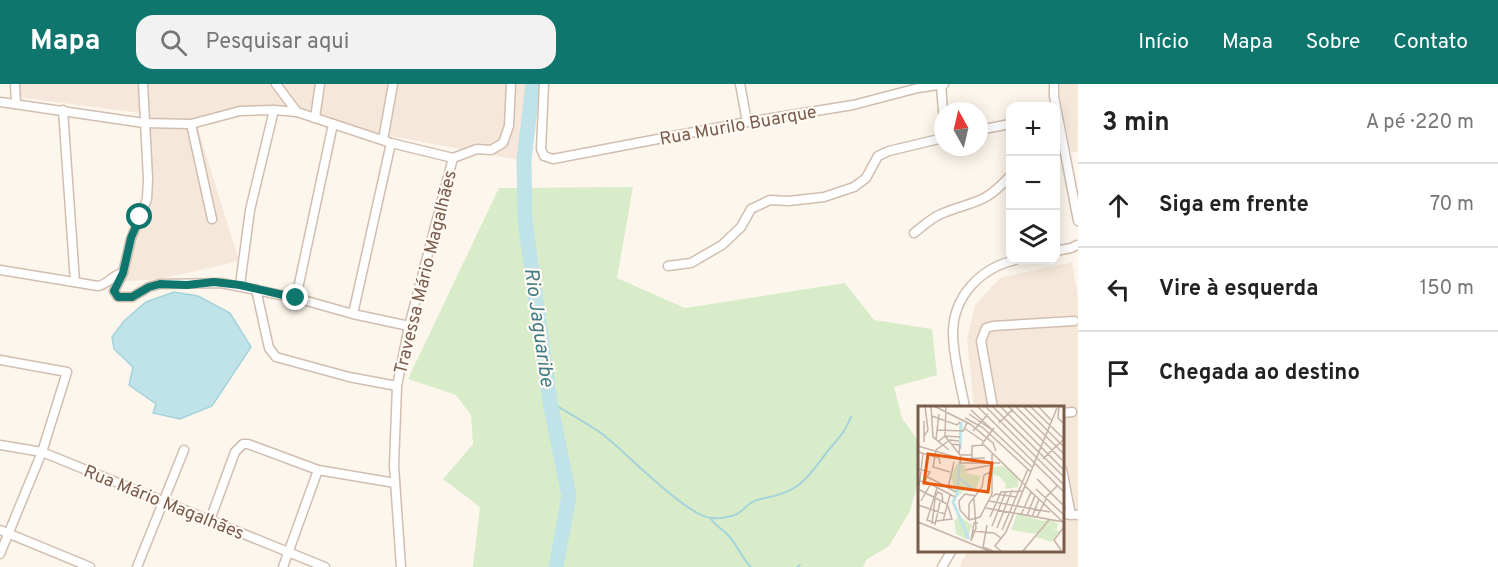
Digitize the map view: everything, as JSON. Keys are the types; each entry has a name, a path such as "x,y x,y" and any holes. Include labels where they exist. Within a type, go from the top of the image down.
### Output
{"street":[{"path":"15,84 16,104"},
{"path":"143,84 148,171 147,199 131,238 123,273 114,291 118,297 132,297 149,287 160,284 187,285 214,282 240,285 409,326"},
{"path":"276,84 297,112"},
{"path":"315,118 320,84"},
{"path":"353,314 387,141 393,84"},
{"path":"0,102 144,123 190,124 256,109 297,112 387,141 453,158 477,149 491,150 503,143 510,126 511,84"},
{"name":"Rua Murilo Buarque","path":"546,84 540,143 544,156 553,159 747,122 853,105 942,84"},
{"path":"740,84 747,122"},
{"path":"942,84 943,102"},
{"path":"1054,84 1055,102"},
{"path":"63,110 75,282"},
{"path":"240,285 250,210 274,110"},
{"path":"190,124 212,219"},
{"path":"296,298 333,124"},
{"path":"988,128 1006,125"},
{"path":"668,266 691,263 722,245 741,227 751,209 770,200 789,201 824,197 854,187 866,178 878,156 889,151 934,140"},
{"path":"1060,144 1078,221"},
{"name":"Travessa Mário Magalhães","path":"401,567 395,483 397,386 409,326 453,158"},
{"path":"914,233 939,214 980,202 995,193 1006,181"},
{"path":"1060,250 1078,245"},
{"path":"966,406 953,333 956,312 963,296 975,280 987,271 1006,264"},
{"path":"0,270 99,286 123,273"},
{"path":"256,289 269,348 276,357 349,377 397,386"},
{"path":"993,406 981,341 986,328 1074,321"},
{"path":"0,360 67,372 42,452 4,532 0,554"},
{"path":"1063,413 1072,412"},
{"path":"210,520 236,452 243,444 318,470 395,483"},
{"name":"Rua Mário Magalhães","path":"0,445 42,452 325,567"},
{"path":"138,567 184,450"},
{"path":"283,567 318,470"},
{"path":"1063,475 1070,515"},
{"path":"4,532 90,567"},
{"path":"942,567 951,552"}],"shaded area":[{"path":"16,84 534,84 525,161 395,137 275,104 195,119 239,261 160,279 117,282 153,185 147,114 17,97"},
{"path":"1060,84 1078,84 1078,152 1071,152"},
{"path":"1072,262 1078,296 1078,567 960,567 967,552 1063,552 1063,406 974,406 967,340 975,305 1000,278"}],"green space":[{"path":"633,187 617,278 685,308 845,283 874,320 932,329 937,375 894,387 902,418 918,441 918,482 910,511 889,546 866,560 863,567 473,567 480,507 443,479 473,444 471,415 456,395 408,379 499,188"}],"water":[{"path":"174,292 198,296 230,313 251,347 212,406 180,419 153,413 156,404 129,385 133,367 114,349 112,337 124,321 146,302"}],"waterway":[{"name":"Rio Jaguaribe","path":"533,84 524,160 525,221 550,402 569,496 556,567"},
{"path":"550,402 601,433 672,496 701,515 714,518 735,515 754,501 778,495 797,486 811,473 840,437 851,417"},
{"path":"711,519 726,533 751,567"}],"route":[{"path":"140,217 131,238 123,273 114,291 118,297 132,297 141,294 149,287 160,284 187,285 214,282 240,285 296,298"}]}
